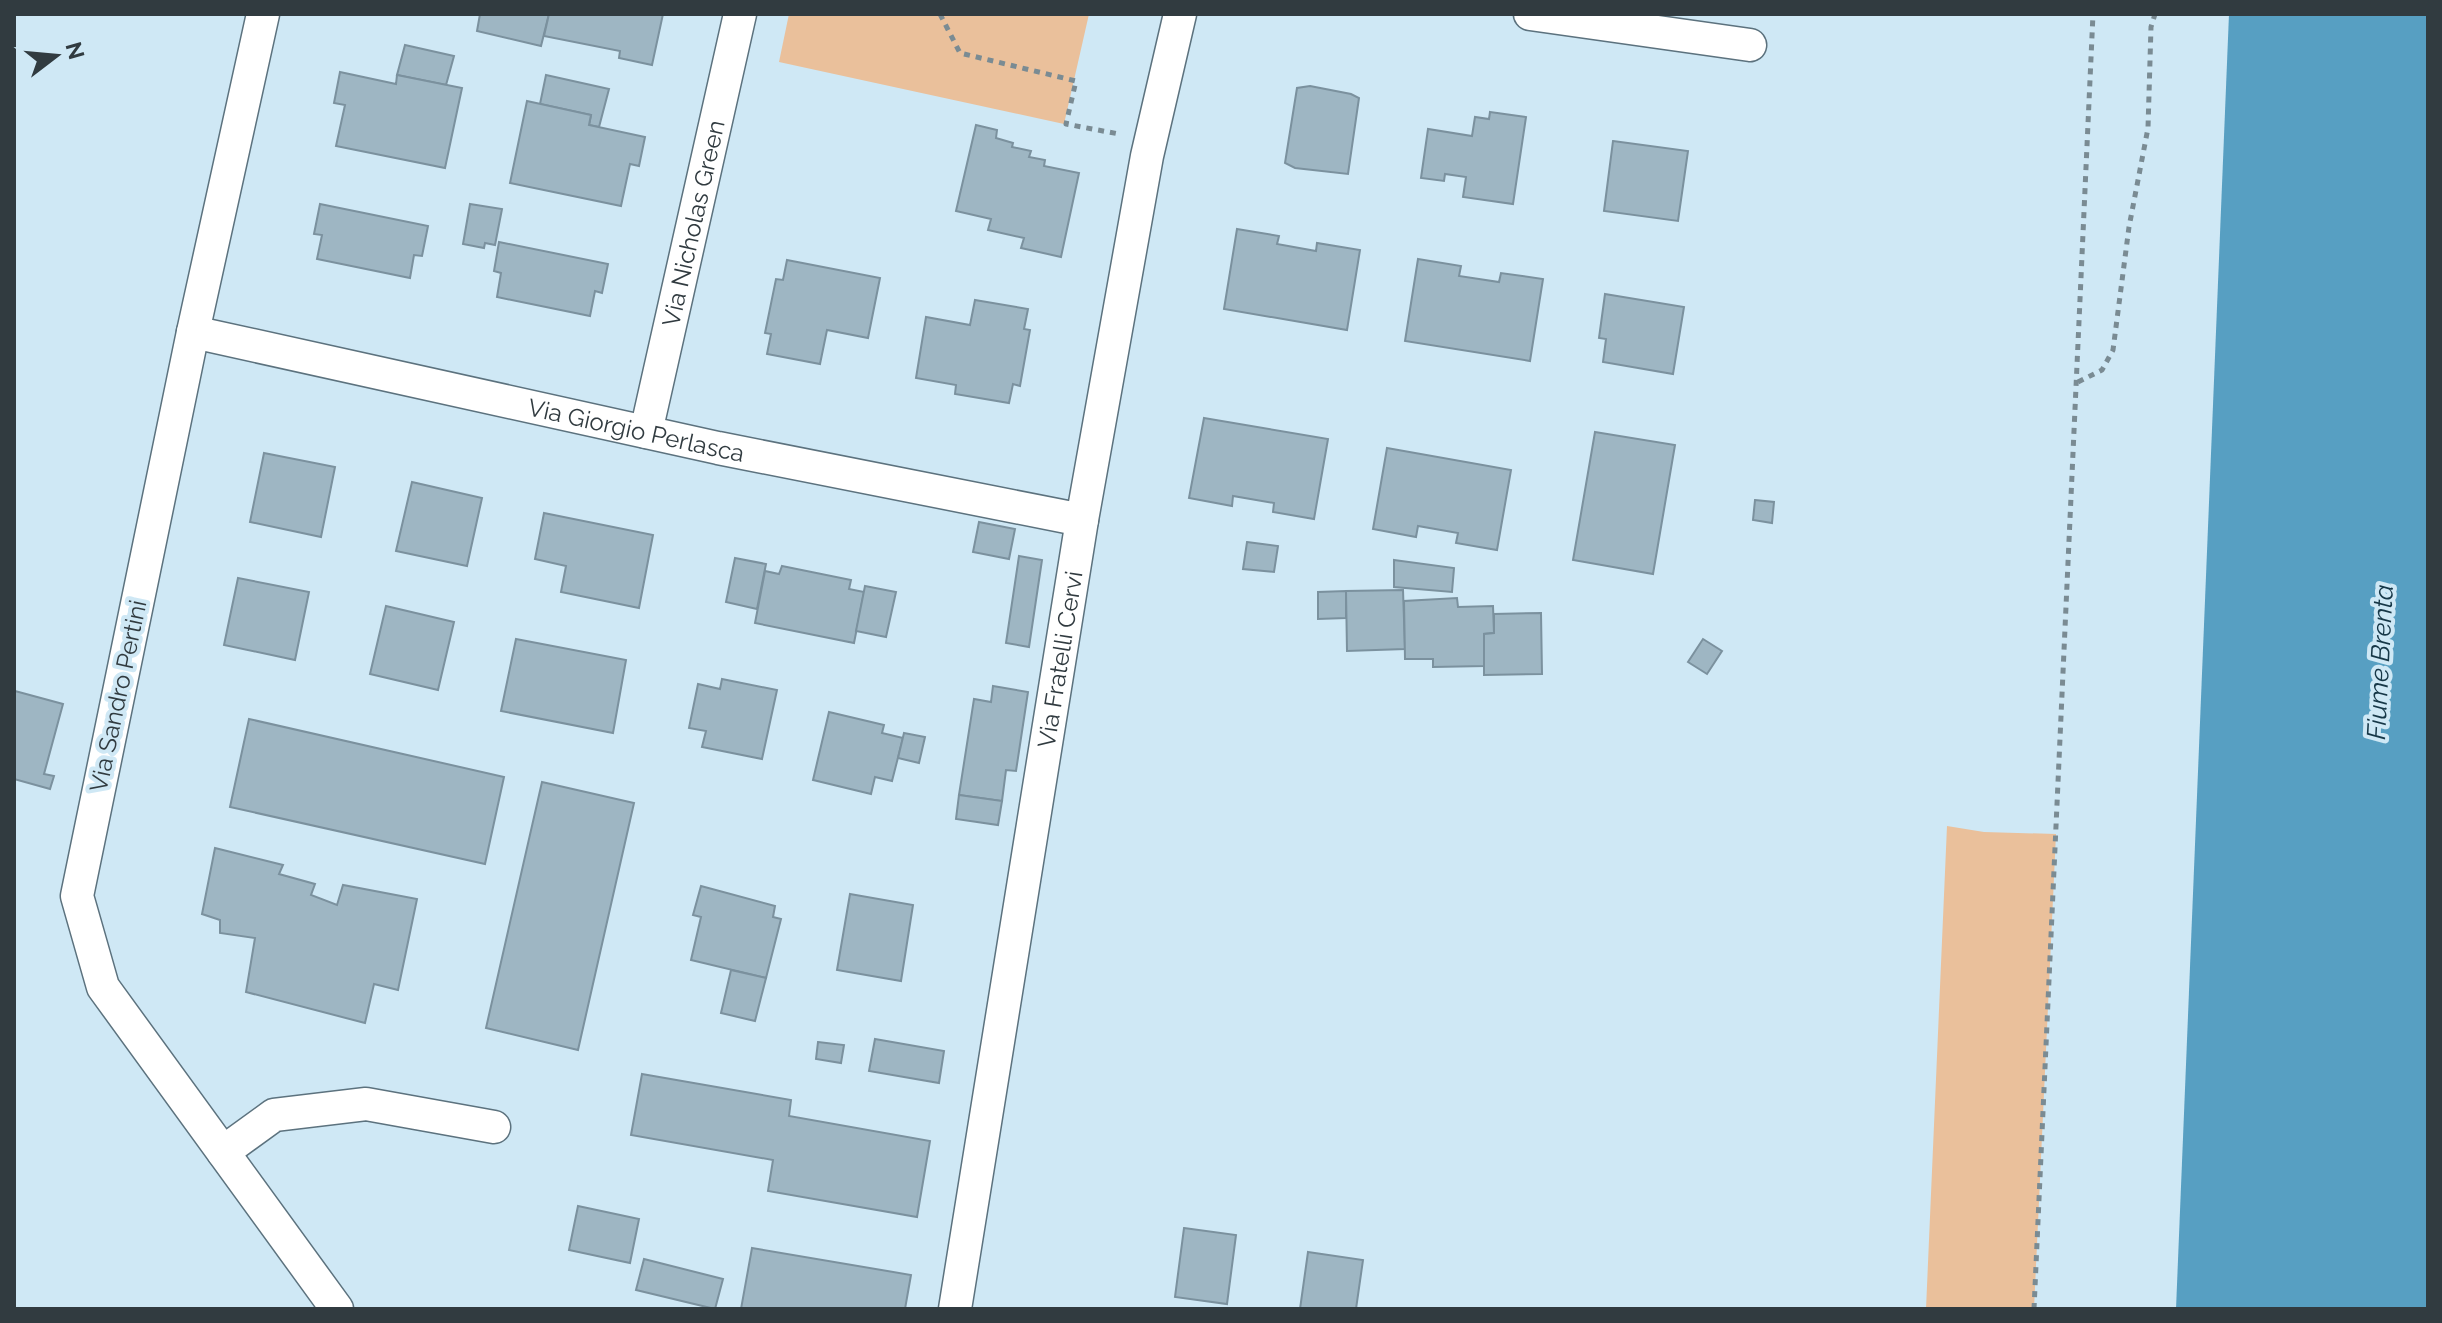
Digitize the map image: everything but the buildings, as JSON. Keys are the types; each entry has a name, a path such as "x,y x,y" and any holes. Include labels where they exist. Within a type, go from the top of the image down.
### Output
{"street":[{"name":"Via Sandro Pertini","path":"263,14 193,332 77,896 103,987 337,1309"},
{"name":"Via Nicholas Green","path":"646,432 740,14"},
{"name":"Via Fratelli Cervi","path":"955,1309 1082,520 1147,156 1180,14"},
{"path":"1530,14 1750,45"},
{"name":"Via Giorgio Perlasca","path":"193,332 646,432 1082,520"},
{"path":"223,1152 274,1115 366,1104 494,1127"}],"path":[{"path":"940,14 960,53 1076,81 1066,124 1120,134 1118,152 1147,156"},
{"path":"2034,1309 2093,14"},
{"path":"2077,382 2102,370 2113,350 2129,227 2148,128 2151,27 2155,14"}],"shaded area":[{"path":"789,14 1089,14 1064,124 779,62"},
{"path":"1947,826 1984,832 2056,834 2034,1309 1926,1309"}],"water":[{"name":"Fiume Brenta","path":"2229,14 2428,14 2428,1309 2176,1309"}]}
